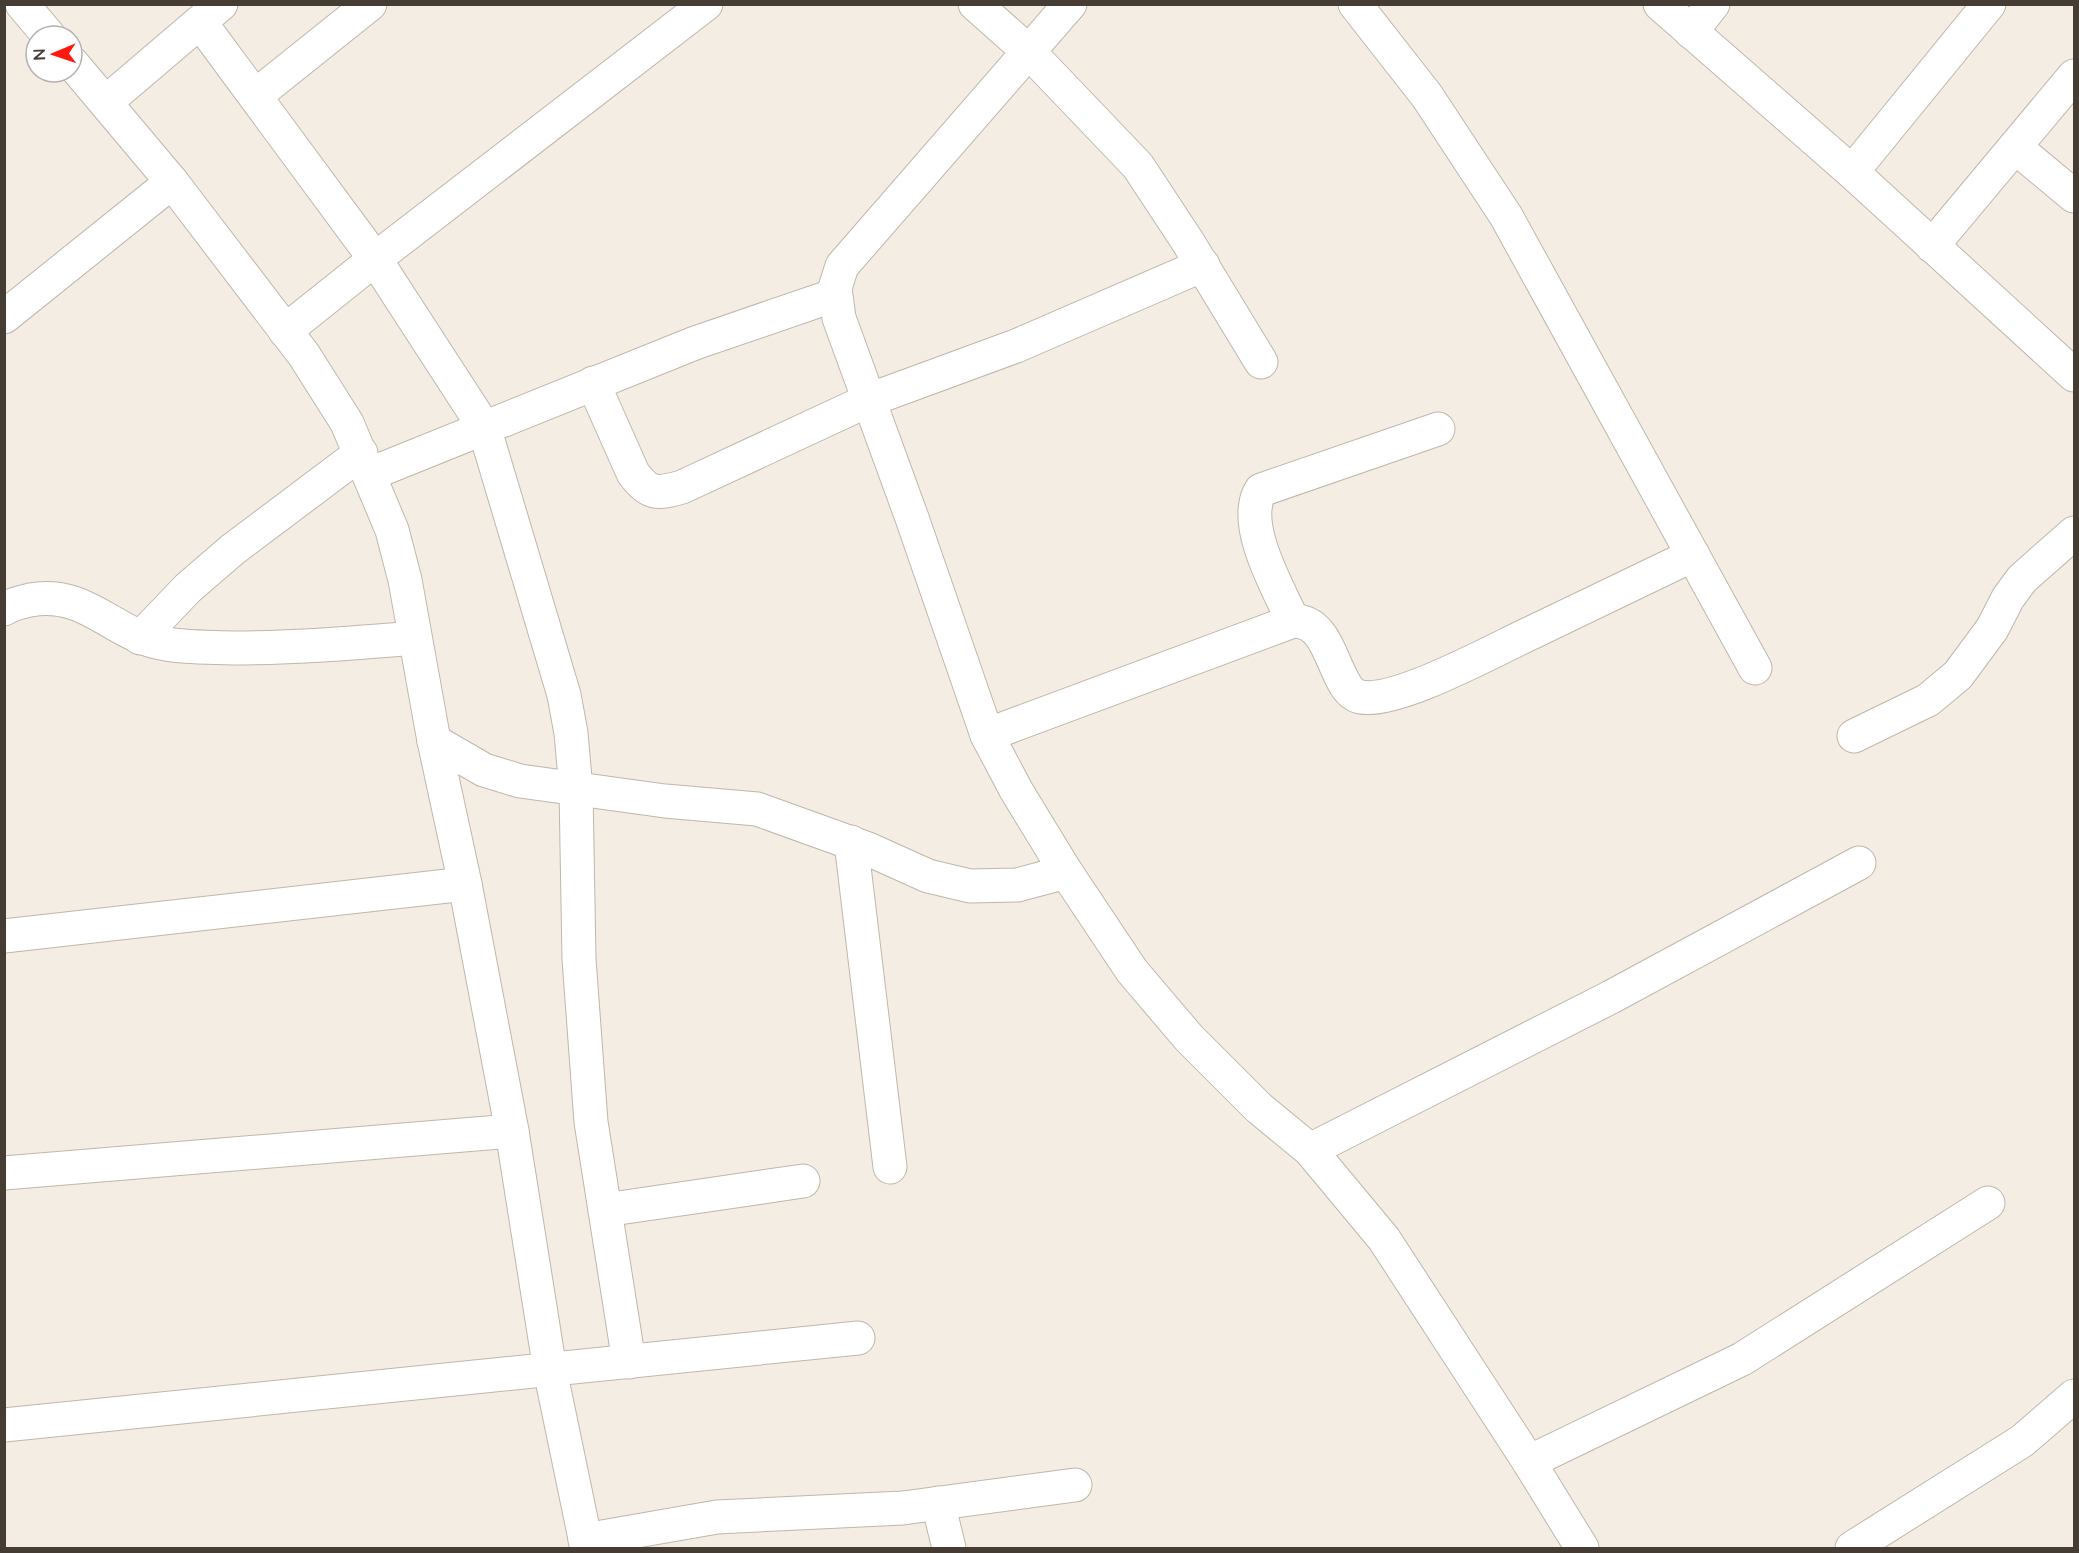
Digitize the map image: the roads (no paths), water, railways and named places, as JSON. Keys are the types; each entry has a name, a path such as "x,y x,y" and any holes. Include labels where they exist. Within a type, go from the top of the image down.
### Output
{"street":[{"path":"255,96 370,4"},
{"path":"285,331 706,4"},
{"path":"975,4 1029,52 1138,166 1203,265 1261,362"},
{"path":"1070,4 842,266 837,276 835,295 839,318 987,735 1016,790 1066,872 1132,971 1189,1038 1259,1108 1310,1150 1384,1239 1582,1548"},
{"path":"1355,4 1426,96 1506,216 1755,668"},
{"path":"1660,4 1852,172 2074,375"},
{"path":"1691,32 1713,4"},
{"path":"1852,172 1989,4"},
{"path":"19,9 36,24"},
{"path":"106,102 211,13 255,96 375,259 484,427 564,695 571,733 576,790 579,959 591,1122 629,1362"},
{"path":"1932,246 2074,76"},
{"path":"84,77 172,182 304,355 348,423 392,530 405,580 434,741 465,884 512,1131 550,1370 586,1544 717,1517 903,1508 1075,1485"},
{"path":"2015,147 2074,196"},
{"path":"4,317 172,182"},
{"path":"593,383 633,473 642,486 653,491 664,492 682,487 869,400 1016,346 1203,265"},
{"path":"140,638 188,588 232,550 366,463 484,427 695,343 835,295"},
{"path":"1293,621 1266,561 1257,532 1254,516 1255,500 1261,490 1437,429"},
{"path":"1854,736 1928,700 1958,675 1992,629 2007,598 2022,579 2074,532"},
{"path":"987,735 1293,621 1303,620 1314,628 1324,641 1348,688 1357,697 1372,698 1407,689 1450,671 1693,555"},
{"path":"4,609 44,598 62,599 102,615 140,638 160,643 207,647 286,648 415,638"},
{"path":"434,741 484,770 520,781 576,790 757,809 851,842 928,876 970,886 1017,885 1066,872"},
{"path":"851,842 890,1167"},
{"path":"1310,1150 1611,997 1859,863"},
{"path":"4,936 465,884"},
{"path":"4,1173 512,1131"},
{"path":"606,1210 803,1181"},
{"path":"1529,1462 1742,1359 1988,1203"},
{"path":"4,1425 858,1338"},
{"path":"1852,1548 2022,1441 2074,1396"},
{"path":"938,1503 949,1548"}]}
